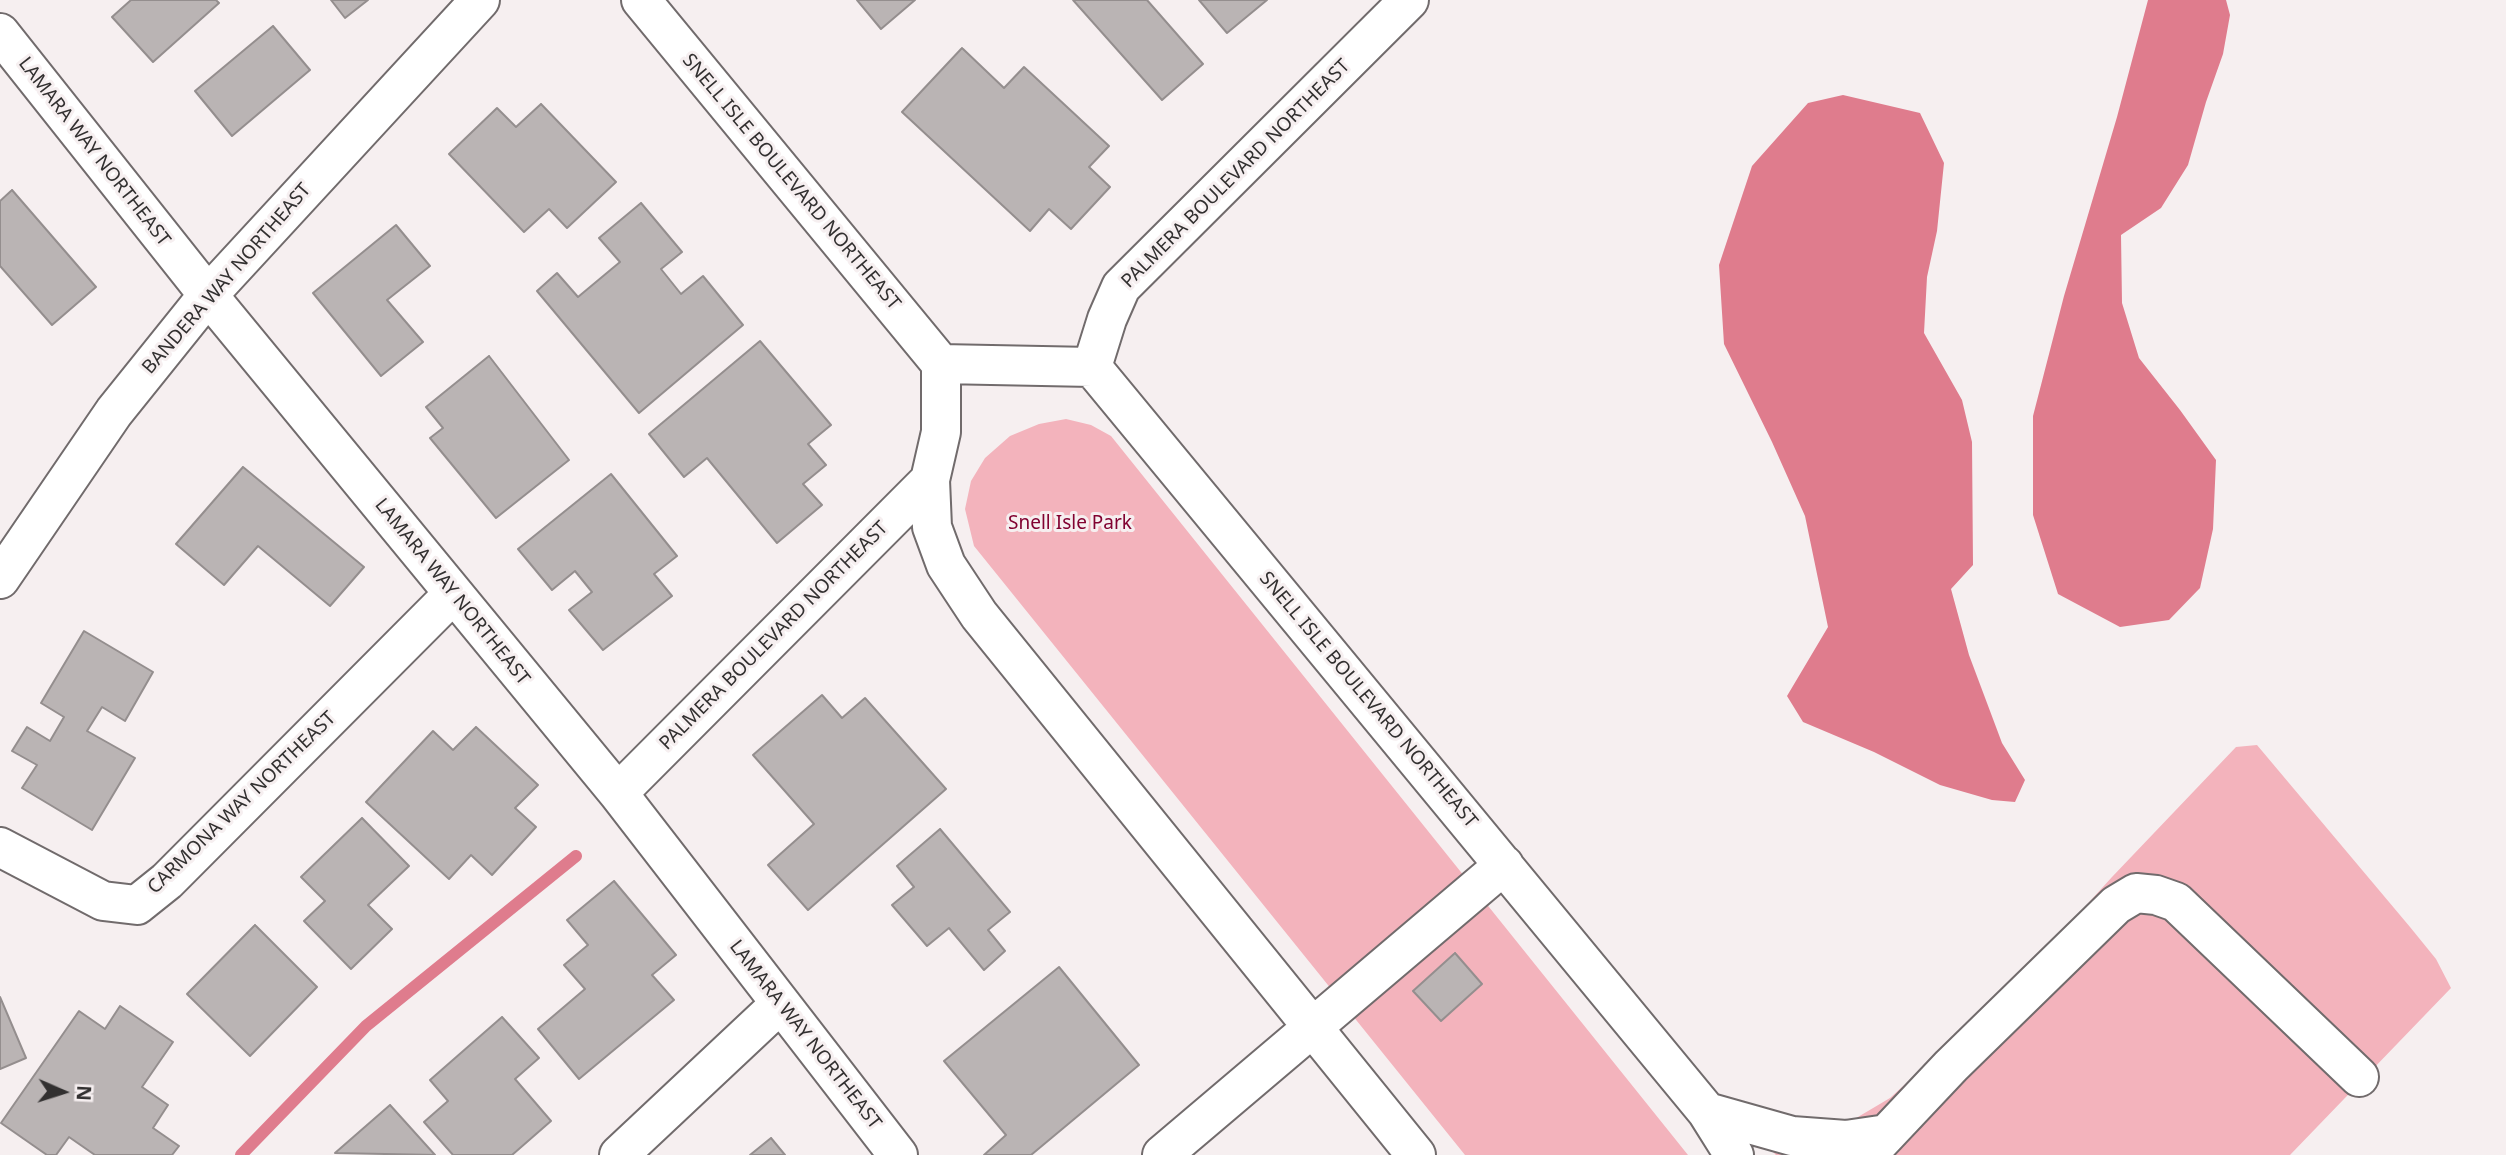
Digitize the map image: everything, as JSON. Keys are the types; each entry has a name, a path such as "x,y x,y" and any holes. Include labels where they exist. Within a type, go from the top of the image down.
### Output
{"street":[{"name":"BANDERA WAY NORTHEAST","path":"0,579 114,412 208,295 480,0"},
{"name":"SNELL ISLE BOULEVARD NORTHEAST","path":"641,0 941,364"},
{"name":"PALMERA BOULEVARD NORTHEAST","path":"1092,366 1107,319 1121,288 1409,0"},
{"name":"LAMARA WAY NORTHEAST","path":"0,33 208,295 618,793 898,1155"},
{"path":"1092,366 941,364 941,432 930,480 932,527 946,565 979,615 1416,1155"},
{"name":"SNELL ISLE BOULEVARD NORTHEAST","path":"1092,366 1707,1112 1734,1155"},
{"name":"PALMERA BOULEVARD NORTHEAST","path":"618,793 930,480"},
{"name":"CARMONA WAY NORTHEAST","path":"0,847 103,901 137,905 167,881 453,594"},
{"path":"1162,1155 1314,1029 1504,865"},
{"path":"1707,1112 1792,1136 1877,1144 1951,1066 2106,914 2136,893 2156,895 2176,902 2359,1077"},
{"path":"620,1155 780,1004"}],"green space":[{"name":"Snell Isle Park","path":"1066,419 1091,425 1111,436 1688,1155 1465,1155 974,546 965,509 971,481 985,458 1010,436 1039,424"},
{"path":"2257,745 2436,959 2451,988 2290,1155 1776,1155 1771,1150 1841,1127 1890,1098 2014,985 2236,747"}],"shaded area":[{"path":"2148,0 2226,0 2230,15 2223,54 2188,165 2161,208 2121,235 2122,303 2139,358 2216,460 2213,529 2200,588 2169,620 2120,627 2058,594 2033,515 2033,416"},
{"path":"1843,95 1920,113 1944,163 1937,231 1927,277 1924,333 1962,400 1972,442 1973,565 1951,589 1969,655 2002,743 2025,780 2015,802 1992,800 1940,785 1874,752 1803,722 1787,696 1828,627 1805,516 1724,344 1719,265 1752,166 1808,103"}],"building":[{"path":"131,0 216,0 219,3 153,62 112,17"},
{"path":"331,0 368,0 345,18"},
{"path":"857,0 915,0 881,29"},
{"path":"1073,0 1147,0 1203,64 1162,100"},
{"path":"1199,0 1267,0 1227,33"},
{"path":"273,26 310,70 232,136 195,91"},
{"path":"962,48 1004,88 1024,67 1109,146 1089,167 1110,187 1071,229 1049,209 1030,231 902,112"},
{"path":"541,104 616,182 567,228 549,209 524,232 449,154 497,108 516,127"},
{"path":"12,190 96,287 52,325 0,266 0,201"},
{"path":"641,203 682,252 661,269 681,294 703,276 743,325 639,413 537,291 557,273 578,297 620,262 599,238"},
{"path":"396,225 430,266 387,300 423,342 381,376 313,293"},
{"path":"760,341 831,425 808,444 826,465 803,484 822,505 777,543 707,458 684,477 649,434"},
{"path":"489,356 569,460 496,518 430,438 443,428 426,407"},
{"path":"243,467 364,567 330,606 258,546 224,585 176,544"},
{"path":"611,474 677,556 654,574 672,596 603,650 569,610 592,592 575,571 552,590 518,549"},
{"path":"84,631 153,672 125,721 102,707 87,731 135,758 92,830 22,788 37,765 12,751 27,727 50,741 64,717 41,703"},
{"path":"822,695 842,718 865,698 946,789 808,910 768,865 814,824 753,755"},
{"path":"476,727 538,785 515,808 536,827 492,875 471,855 449,879 366,802 433,731 453,750"},
{"path":"362,818 409,866 368,905 392,929 351,969 304,921 325,901 301,877"},
{"path":"940,829 1010,912 988,930 1005,951 984,970 949,928 927,946 892,905 914,887 897,866"},
{"path":"614,881 676,955 652,975 674,1000 579,1079 538,1029 585,989 564,965 588,945 567,920"},
{"path":"255,925 317,987 250,1056 187,994"},
{"path":"1455,953 1482,984 1441,1021 1413,991"},
{"path":"1059,967 1139,1065 1031,1155 984,1155 1006,1135 944,1061"},
{"path":"0,997 26,1058 0,1069"},
{"path":"120,1006 173,1042 142,1087 168,1105 153,1128 179,1146 172,1155 95,1155 69,1137 56,1155 47,1155 1,1123 79,1011 105,1029"},
{"path":"502,1017 539,1058 515,1079 551,1121 512,1155 453,1155 424,1122 448,1101 430,1080"},
{"path":"390,1105 435,1155 335,1153"},
{"path":"771,1138 785,1155 750,1155"}],"waterway":[{"path":"241,1155 366,1026 576,856"}]}
